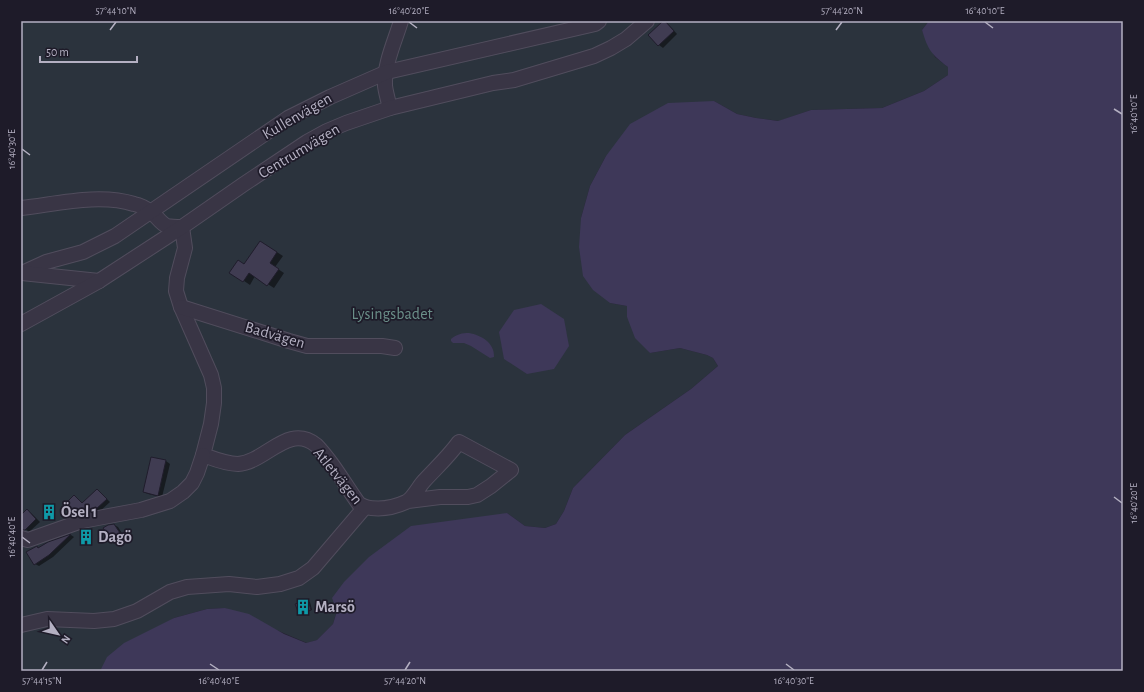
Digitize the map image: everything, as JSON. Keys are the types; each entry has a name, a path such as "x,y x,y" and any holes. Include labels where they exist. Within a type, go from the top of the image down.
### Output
{"lane":[{"path":"390,108 385,84 389,58 401,21"},
{"name":"Kullenvägen","path":"22,273 46,262 82,252 115,236 288,118 330,97 387,72 595,24 599,21"},
{"name":"Centrumvägen","path":"21,324 99,281 182,228 307,142 346,123 390,108 493,83 514,80 594,56 626,39 647,21"},
{"path":"21,208 81,201 118,200 135,204 151,212 167,226 182,228 185,248 177,278 176,291 181,307 211,375 214,388 214,404 211,424 203,455 192,483 183,492 170,501 141,510 82,521 23,541"},
{"path":"22,273 99,281"},
{"name":"Badvägen","path":"181,307 307,346 382,346 395,348"},
{"name":"Atletvägen","path":"21,625 47,619 94,621 114,619 137,612 170,592 187,587 229,584 257,587 280,584 299,578 313,568 365,507 360,504 336,470 316,446 304,439 294,438 283,442 251,461 239,464 228,463 203,455"},
{"path":"365,507 384,509 408,501 468,497 477,495 511,470 460,442 450,455 423,481 408,501"}],"green space":[{"name":"Lysingsbadet","path":"21,21 929,21 922,30 935,57 948,67 948,75 924,91 882,108 811,110 779,121 737,114 714,101 606,156 590,186 581,218 610,303 627,306 627,317 650,353 680,348 707,355 713,358 718,366 691,389 625,435 573,488 564,511 556,524 545,528 525,526 507,513 337,611 333,624 317,640 307,643 225,608 207,609 174,618 101,669 102,671 21,671"}],"shaded area":[{"path":"929,21 1123,21 1123,671 102,671 101,669 107,657 124,643 174,618 207,609 225,608 249,614 284,634 306,643 317,640 333,624 337,611 332,598 344,582 369,557 411,526 507,513 525,526 545,528 556,524 564,511 573,488 625,435 691,389 718,366 713,358 707,355 680,348 650,353 635,338 627,317 627,306 610,303 593,290 583,276 579,247 581,218 590,186 606,156 630,124 668,103 714,101 737,114 778,121 811,110 882,108 924,91 948,75 948,67 931,51 924,37 922,30"},
{"path":"541,304 564,319 569,346 554,369 527,374 504,359 499,332 514,310"},
{"path":"469,333 486,340 494,352 494,357 490,358 464,343 453,343 451,341 451,339 457,335"}],"building":[{"path":"663,21 665,21 674,31 658,46 648,35"},
{"path":"260,241 277,252 270,263 279,269 267,286 249,273 243,282 229,273 238,260 244,264"},
{"path":"151,457 166,460 158,496 143,492"},
{"path":"97,489 107,499 95,510 72,516 63,506 74,495 82,503"},
{"name":"Ösel 1","path":"27,509 36,519 25,530 21,530 21,515"},
{"name":"Dagö","path":"114,524 122,536 113,542 103,528"},
{"path":"71,534 49,555 34,565 26,552 37,546 38,548 48,542"},
{"name":"Marsö","path":"308,600 311,610 299,614 295,604"}],"place":[{"name":"Ösel 1","path":"49,512"},
{"name":"Dagö","path":"86,537"},
{"name":"Marsö","path":"303,607"}]}
